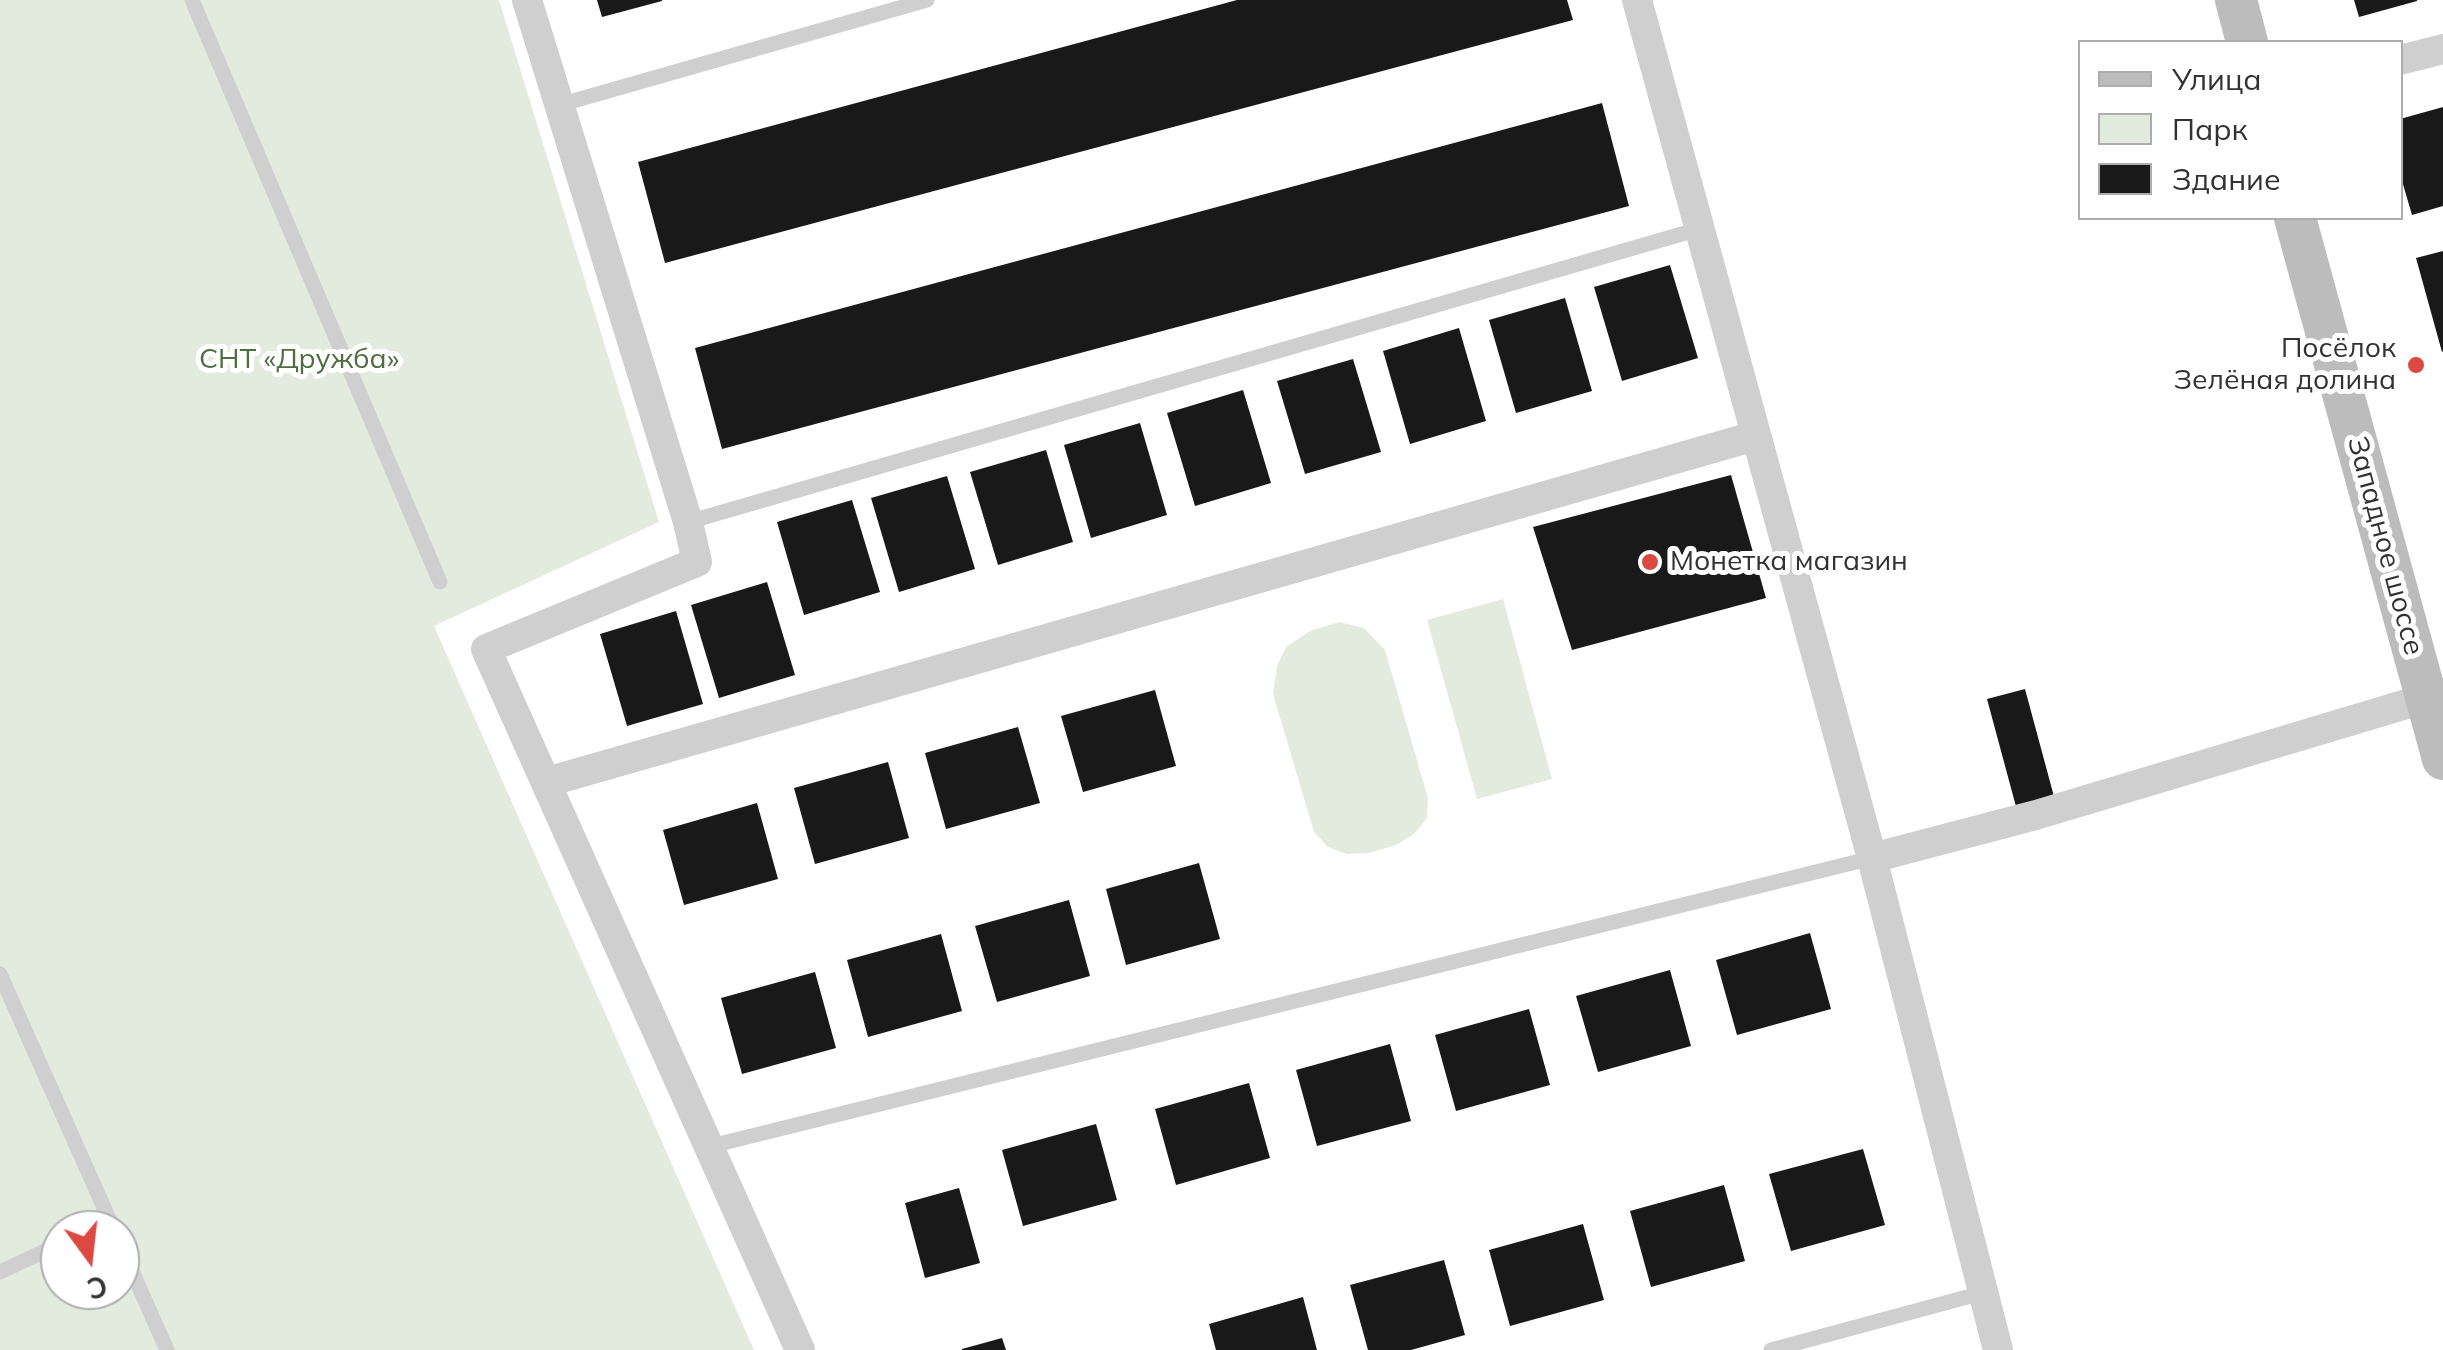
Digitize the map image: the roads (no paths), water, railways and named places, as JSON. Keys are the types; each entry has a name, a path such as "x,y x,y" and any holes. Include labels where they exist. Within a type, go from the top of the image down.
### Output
{"main road":[{"path":"2236,0 2246,40"},
{"name":"Западное шоссе","path":"2296,220 2435,695 2443,759"}],"street":[{"path":"527,0 697,562 486,649 800,1350"},
{"path":"1637,0 1872,858 1998,1350"},
{"path":"2403,59 2443,48"},
{"path":"547,782 1755,436"},
{"path":"1872,858 2036,815 2435,695"}],"lane":[{"path":"192,0 440,582"},
{"path":"559,105 927,0"},
{"path":"688,522 1699,229"},
{"path":"710,1146 1872,858"},
{"path":"0,974 105,1210"},
{"path":"0,1272 40,1253"},
{"path":"140,1289 167,1350"},
{"path":"1771,1350 1982,1293"}],"place":[{"name":"Посёлок Зелёная долина","path":"2416,365"},
{"name":"Монетка магазин","path":"1650,562"}],"park label":[{"name":"СНТ «Дружба»","path":"299,360"}]}
